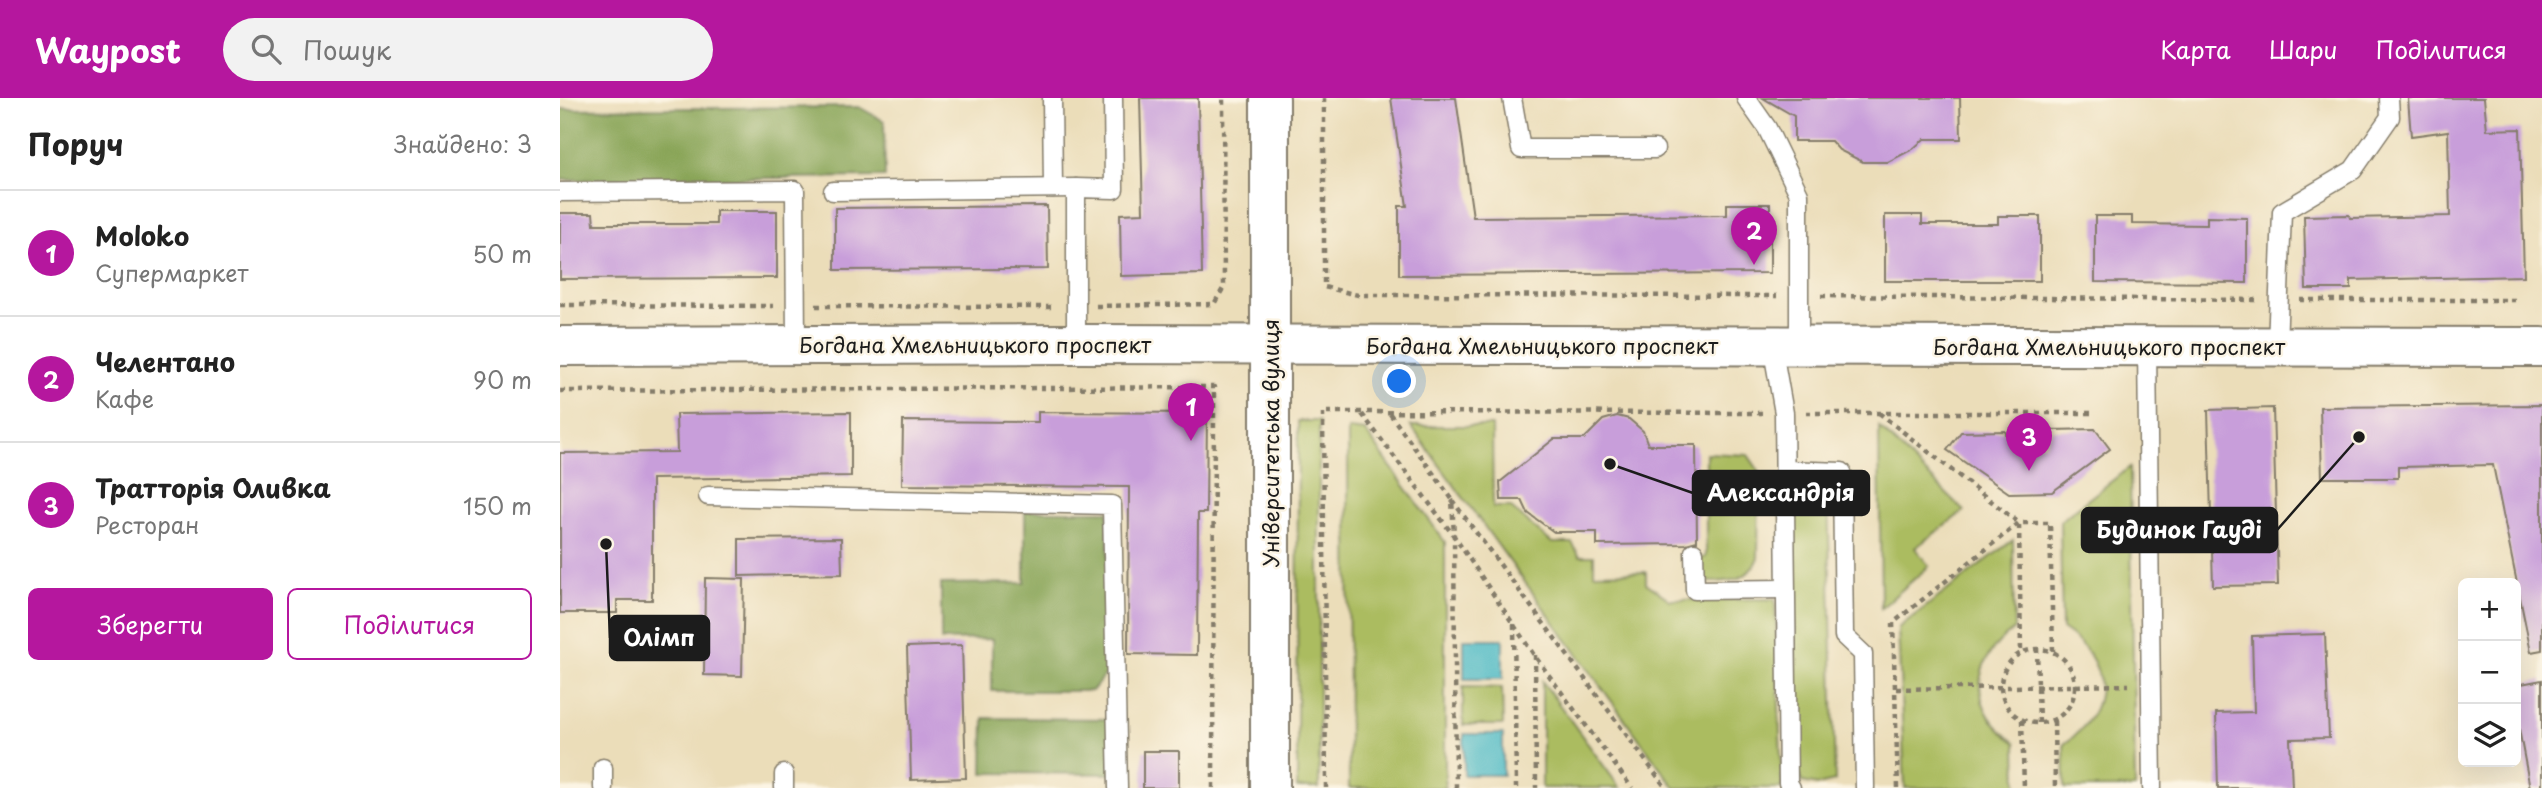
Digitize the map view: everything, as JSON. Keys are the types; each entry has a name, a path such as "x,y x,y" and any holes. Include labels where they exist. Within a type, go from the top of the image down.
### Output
{"main road":[{"name":"Університетська вулиця","path":"1270,98 1270,788"},
{"name":"Богдана Хмельницького проспект","path":"560,346 796,345 1076,325 1270,344 2536,345"}],"lane":[{"path":"1052,98 1053,188"},
{"path":"833,191 1114,189 1113,98"},
{"path":"1512,98 1521,149 1655,149"},
{"path":"1746,98 1767,128 1798,194 1799,296 1786,346 1784,413 1788,783 1791,788"},
{"path":"2277,346 2282,212 2353,170 2390,117 2389,98"},
{"path":"1076,188 1076,325"},
{"path":"560,192 795,190 796,345"},
{"path":"2147,346 2152,788"},
{"path":"1785,470 1842,472 1844,636 1863,654 1865,788"},
{"path":"708,496 1112,505 1118,788"},
{"path":"1694,552 1695,590 1786,589"},
{"path":"603,768 603,788"}],"path":[{"path":"560,305 796,306 1076,325 1214,304 1224,287 1223,98"},
{"path":"1324,98 1324,287 1358,295 2518,300"},
{"path":"560,391 1214,387 1213,788"},
{"path":"1214,412 1223,412"},
{"path":"1326,788 1323,412 2096,413"},
{"path":"1362,413 1454,536 1535,655 1632,788"},
{"path":"1879,413 2019,523 2050,523 2053,651"},
{"path":"1390,414 1666,788"},
{"path":"1452,499 1457,788"},
{"path":"2019,523 2021,652"},
{"path":"1898,788 1893,622 2019,523"},
{"path":"1514,623 1516,788"},
{"path":"2038,648 2039,724"},
{"path":"2038,648 2053,651 2064,659 2072,670 2076,686 2074,700 2066,712 2054,721 2039,724 2022,720 2012,713 2004,702 2000,687 2003,673 2011,660 2021,652 2038,648"},
{"path":"1535,655 1536,788"},
{"path":"1896,689 2151,684"},
{"path":"2022,720 2024,788"},
{"path":"2054,721 2055,788"}],"green space":[{"path":"859,107 884,121 885,177 560,180 560,109"},
{"path":"1298,421 1319,421 1319,788 1297,788"},
{"path":"1411,426 1492,426 1493,507 1510,507 1552,543 1572,543 1580,556 1594,556 1594,573 1646,572 1646,583 1670,600 1775,599 1782,788 1675,788"},
{"path":"1879,427 1964,511 1915,548 1929,566 1881,608"},
{"path":"1348,429 1365,431 1445,542 1445,788 1349,788"},
{"path":"1706,453 1748,455 1759,471 1758,558 1748,573 1734,580 1701,582 1701,558 1706,557"},
{"path":"2130,467 2135,788 2065,788 2064,744 2080,731 2091,716 2098,701 2100,686 2097,670 2090,656 2062,629 2060,521"},
{"path":"1810,486 1828,493 1835,781 1818,785 1802,782 1797,768 1792,495"},
{"path":"1025,511 1108,511 1109,670 1092,691 992,691 992,639 941,640 941,584 1025,583"},
{"path":"2013,540 2014,629 1999,642 1988,657 1980,686 1989,716 2016,743 2017,788 1905,788 1898,628"},
{"path":"1542,681 1620,788 1542,788"},
{"path":"1463,687 1502,688 1503,725 1463,725"},
{"path":"984,718 1112,719 1112,774 983,773"}],"water":[{"path":"1464,639 1503,639 1503,679 1464,679"},
{"path":"1464,734 1503,734 1503,775 1464,775"}],"building":[{"path":"1140,98 1198,98 1202,274 1121,276 1120,214 1143,213"},
{"path":"1391,98 1456,98 1473,217 1727,215 1727,204 1770,204 1770,273 1399,275 1399,206 1407,206"},
{"path":"1763,98 1960,98 1961,139 1924,139 1913,149 1888,162 1863,162 1839,150 1831,141 1794,141 1794,116"},
{"path":"2408,98 2484,98 2487,130 2520,129 2524,276 2351,280 2351,289 2306,289 2304,216 2450,216 2448,131 2411,136"},
{"path":"1047,206 1048,269 835,270 835,208"},
{"path":"716,211 777,211 777,278 560,279 560,213 593,213 594,224 716,224"},
{"path":"1885,215 1922,215 1922,224 1998,224 1998,216 2040,216 2040,281 1885,281"},
{"path":"2095,216 2132,216 2132,224 2207,225 2207,217 2247,218 2247,283 2095,282"},
{"path":"2542,405 2542,650 2531,652 2521,603 2521,578 2516,578 2493,465 2398,467 2398,478 2322,478 2320,407"},
{"path":"2273,408 2278,585 2213,586 2208,410"},
{"path":"851,412 851,476 652,479 652,600 617,600 617,613 560,613 560,453 677,452 676,414"},
{"path":"1038,412 1207,413 1206,513 1198,513 1197,655 1128,654 1129,487 902,485 903,421 1038,422"},
{"path":"1617,416 1629,419 1643,431 1648,445 1696,445 1697,541 1686,544 1597,545 1597,532 1554,532 1528,513 1522,500 1501,500 1500,482 1554,439 1584,439 1603,420"},
{"path":"2095,429 2110,449 2052,492 2009,493 1947,450 1961,432 2005,431 2010,445 2045,445 2052,430"},
{"path":"841,538 842,574 739,576 739,539"},
{"path":"705,578 744,579 742,676 704,675"},
{"path":"2325,634 2329,738 2290,739 2292,788 2218,788 2216,713 2254,712 2252,636"},
{"path":"962,645 966,778 911,780 907,647"},
{"path":"2542,680 2542,788 2530,788 2521,740 2521,684"},
{"path":"1143,751 1179,751 1179,788 1143,788"}],"place":[{"name":"Челентано","path":"1754,265"},
{"name":"Будинок Гауді","path":"2359,437"},
{"name":"Moloko","path":"1191,441"},
{"name":"Александрія","path":"1610,464"},
{"name":"Тратторія Оливка","path":"2029,471"},
{"name":"Олімп","path":"606,544"}]}
